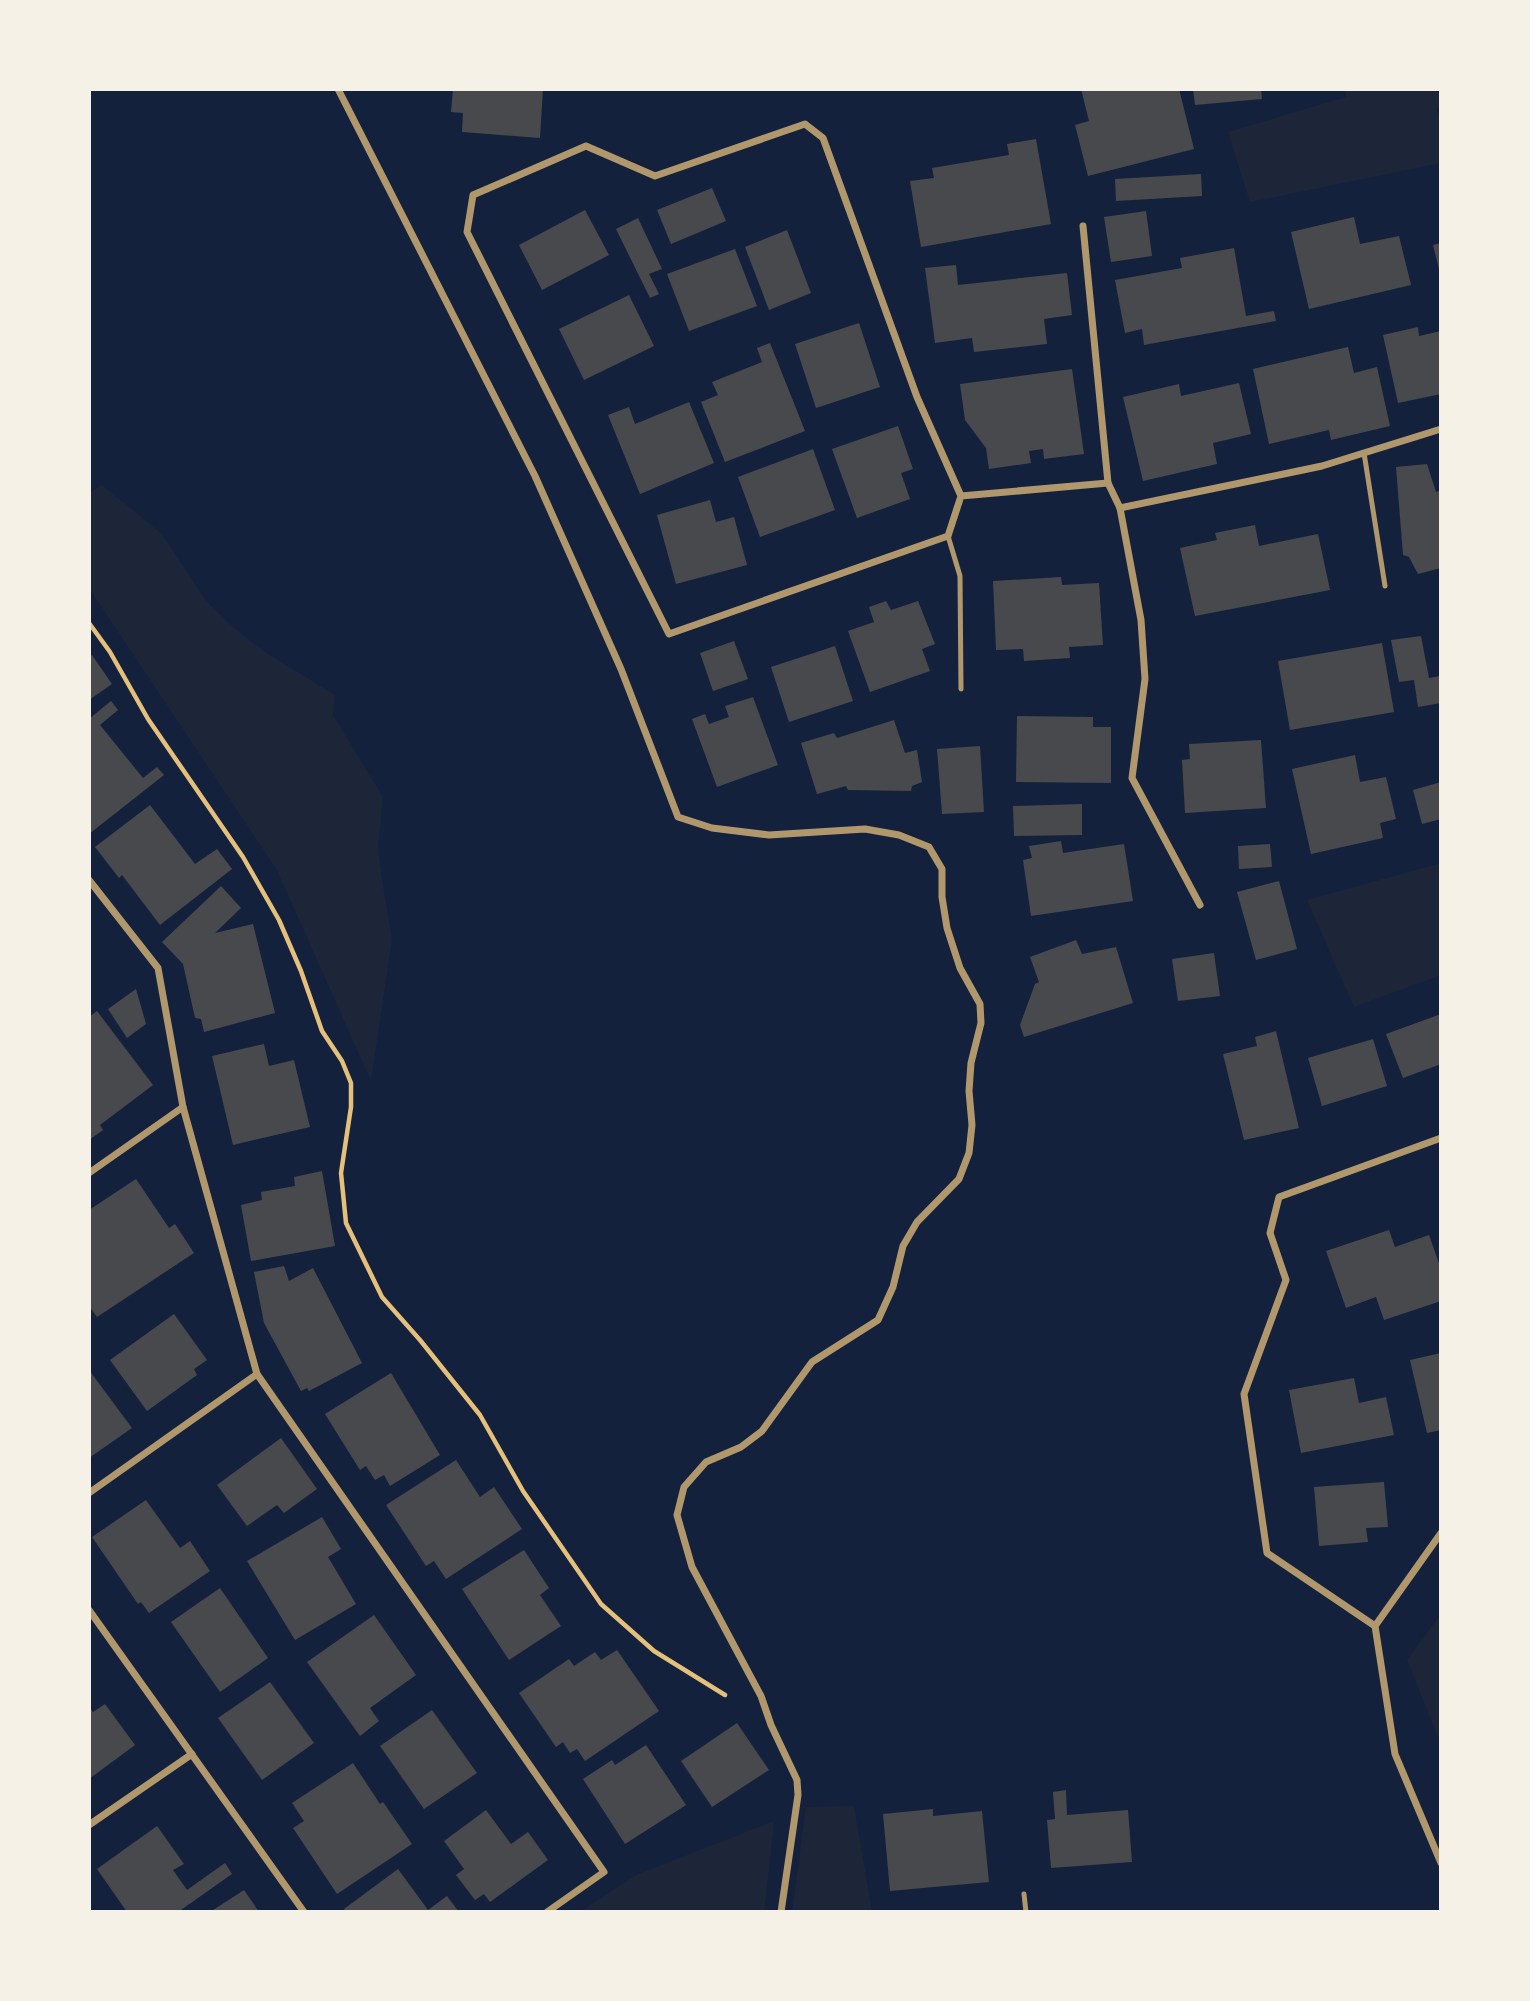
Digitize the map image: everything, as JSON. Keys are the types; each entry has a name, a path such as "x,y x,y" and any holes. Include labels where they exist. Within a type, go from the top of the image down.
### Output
{"street":[{"path":"338,89 535,476 621,669 678,817 712,828 769,835 865,829 899,835 929,847 942,869 942,897 947,928 960,968 980,1004 981,1023 971,1063 969,1091 972,1125 969,1153 959,1179 917,1222 903,1246 893,1287 878,1320 812,1362 762,1431 741,1447 706,1462 684,1487 677,1515 692,1567 761,1696 771,1726 797,1780 798,1795 781,1912"},
{"path":"805,124 823,138 917,397 961,496 948,536 668,634 467,232 472,195 586,146 655,176 805,124"},
{"path":"1083,226 1108,483 1120,508 1141,620 1145,679 1132,778 1200,905"},
{"path":"1120,508 1322,466 1441,429"},
{"path":"961,496 1108,483"},
{"path":"89,880 158,968 183,1107 257,1374 604,1872 547,1912"},
{"path":"89,1173 183,1107"},
{"path":"1375,1626 1267,1553 1244,1394 1286,1280 1270,1233 1279,1197 1441,1138"},
{"path":"89,1493 257,1374"},
{"path":"1441,1533 1375,1626 1395,1754 1441,1863"},
{"path":"89,1611 304,1912"},
{"path":"89,1825 191,1754"}],"lane":[{"path":"1364,453 1385,586"},
{"path":"948,536 960,576 961,689"},
{"path":"1024,1894 1026,1912"}],"path":[{"path":"89,623 110,652 148,719 243,857 302,971 322,1031 342,1061 351,1083 351,1107 341,1173 346,1223 382,1297 480,1415 523,1491 601,1604 654,1651 726,1696"}],"shaded area":[{"path":"1345,89 1441,89 1441,107 1437,108 1441,124 1441,163 1250,202 1228,132 1346,97"},
{"path":"102,485 162,534 206,601 233,627 265,652 335,695 333,715 383,797 378,846 392,939 371,1081 277,870 89,588 89,493"},
{"path":"1441,863 1441,975 1354,1007 1307,900"},
{"path":"1441,1614 1441,1744 1407,1660"},
{"path":"854,1806 872,1912 792,1912 806,1807"},
{"path":"774,1821 764,1912 580,1912 636,1875"}],"building":[{"path":"453,89 543,89 540,138 462,132 463,113 451,112"},
{"path":"1081,89 1179,89 1194,149 1088,176 1075,125 1089,121"},
{"path":"1193,89 1261,89 1262,99 1195,105"},
{"path":"1036,139 1051,224 921,247 910,181 934,178 932,168 1009,155 1007,144"},
{"path":"1201,174 1202,196 1116,201 1115,179"},
{"path":"712,188 726,221 671,244 657,210"},
{"path":"585,210 609,255 542,290 519,245"},
{"path":"1146,211 1152,256 1111,262 1104,217"},
{"path":"1354,217 1360,244 1399,236 1411,285 1309,309 1291,232"},
{"path":"638,218 662,269 649,274 659,294 650,298 616,229"},
{"path":"787,230 811,293 769,310 745,247"},
{"path":"1441,243 1441,273 1440,273 1433,245"},
{"path":"1234,248 1246,316 1274,311 1276,321 1144,345 1142,329 1125,333 1115,280 1182,268 1180,258"},
{"path":"735,249 757,306 689,331 667,274"},
{"path":"956,265 958,285 1067,273 1072,315 1044,319 1047,344 974,352 972,338 935,343 925,268"},
{"path":"629,295 654,346 584,380 559,329"},
{"path":"859,323 880,387 816,408 795,344"},
{"path":"1418,327 1419,336 1441,331 1441,394 1398,403 1383,335"},
{"path":"770,343 805,431 725,462 701,402 718,395 712,382 762,362 757,348"},
{"path":"1348,347 1354,373 1377,367 1390,426 1331,440 1329,430 1269,444 1253,369"},
{"path":"1072,369 1084,454 1044,459 1043,449 1029,451 1031,463 989,469 986,448 965,420 960,384"},
{"path":"1239,383 1251,434 1213,443 1217,464 1143,481 1123,397 1179,384 1181,396"},
{"path":"689,402 714,463 640,494 608,415 629,407 635,424"},
{"path":"898,426 913,469 901,473 910,499 857,518 832,449"},
{"path":"813,449 835,510 760,537 738,477"},
{"path":"1427,464 1436,492 1441,490 1441,568 1418,574 1409,557 1403,555 1396,467"},
{"path":"710,500 716,522 734,517 747,565 676,584 657,515"},
{"path":"1255,525 1259,546 1318,534 1330,590 1195,616 1180,548 1217,540 1215,533"},
{"path":"1061,577 1062,585 1099,583 1103,645 1069,647 1070,658 1024,661 1023,649 996,650 993,581"},
{"path":"886,601 891,610 918,601 935,644 922,649 930,671 870,692 848,631 874,622 869,607"},
{"path":"1421,636 1429,678 1440,676 1441,703 1418,707 1414,680 1399,682 1391,640"},
{"path":"734,641 748,679 713,691 700,653"},
{"path":"1382,643 1394,712 1290,730 1278,661"},
{"path":"835,646 853,701 789,722 771,667"},
{"path":"92,655 112,684 89,700 89,657"},
{"path":"753,697 778,765 717,787 692,719 705,714 709,724 729,717 725,706"},
{"path":"111,701 118,710 100,725 143,778 157,767 164,775 89,834 89,719"},
{"path":"1017,716 1093,717 1093,727 1111,727 1111,783 1016,782"},
{"path":"894,720 905,753 917,750 922,782 912,786 911,791 848,790 846,786 817,794 801,743 834,733 837,738"},
{"path":"1261,740 1266,808 1185,813 1182,760 1190,759 1189,744"},
{"path":"980,746 984,812 942,814 937,749"},
{"path":"1355,755 1360,782 1386,777 1396,819 1380,823 1383,838 1311,854 1292,769"},
{"path":"1441,782 1441,819 1422,824 1413,790"},
{"path":"1082,804 1082,835 1014,836 1013,806"},
{"path":"150,805 195,864 217,849 232,869 160,925 122,875 119,878 95,847"},
{"path":"1061,841 1063,853 1124,844 1133,901 1031,916 1023,860 1032,858 1029,846"},
{"path":"1270,844 1272,867 1239,869 1238,846"},
{"path":"1279,881 1297,949 1256,960 1237,892"},
{"path":"221,886 241,908 215,933 253,924 275,1013 204,1032 201,1019 195,1018 183,964 162,942"},
{"path":"1076,940 1082,954 1116,947 1133,1003 1024,1037 1020,1025 1035,984 1039,982 1030,957"},
{"path":"1214,953 1220,996 1178,1001 1172,959"},
{"path":"136,989 146,1024 127,1038 108,1009"},
{"path":"97,1011 153,1085 100,1125 103,1130 89,1140 89,1017"},
{"path":"1441,1014 1441,1064 1403,1078 1386,1034"},
{"path":"1276,1031 1299,1128 1244,1140 1223,1054 1257,1046 1255,1037"},
{"path":"1373,1039 1387,1086 1322,1106 1308,1058"},
{"path":"264,1044 269,1066 294,1060 310,1127 233,1145 212,1056"},
{"path":"322,1171 335,1246 251,1261 241,1205 262,1200 261,1192 295,1186 294,1177"},
{"path":"136,1179 169,1228 175,1224 194,1253 97,1317 89,1306 89,1210"},
{"path":"1389,1230 1395,1247 1429,1235 1441,1269 1441,1301 1384,1320 1376,1297 1346,1308 1326,1251"},
{"path":"284,1266 289,1281 313,1268 362,1363 309,1391 307,1388 301,1391 264,1323 254,1272"},
{"path":"174,1314 207,1360 194,1369 197,1375 147,1411 110,1360"},
{"path":"1441,1353 1441,1430 1427,1433 1410,1360"},
{"path":"89,1370 132,1428 89,1458"},
{"path":"391,1373 440,1455 390,1486 384,1475 375,1480 366,1466 360,1470 325,1414"},
{"path":"1354,1378 1359,1403 1386,1397 1394,1435 1301,1453 1289,1390"},
{"path":"281,1438 317,1489 284,1513 277,1505 247,1526 217,1485"},
{"path":"456,1460 480,1497 494,1487 522,1529 446,1579 434,1561 426,1566 386,1505"},
{"path":"1384,1482 1388,1527 1366,1528 1368,1542 1319,1546 1314,1487"},
{"path":"146,1500 180,1548 190,1541 210,1571 149,1613 141,1602 138,1604 92,1537"},
{"path":"322,1517 341,1549 328,1557 356,1604 295,1640 247,1561"},
{"path":"524,1550 549,1588 540,1595 561,1626 509,1660 462,1589"},
{"path":"220,1588 268,1658 220,1692 171,1622"},
{"path":"374,1615 416,1675 370,1708 379,1721 360,1736 307,1662"},
{"path":"617,1650 659,1711 585,1761 577,1749 570,1753 563,1742 556,1747 519,1693 569,1659 574,1666 595,1652 601,1660"},
{"path":"270,1682 314,1743 262,1780 218,1718"},
{"path":"105,1704 135,1745 89,1779 89,1707 93,1712"},
{"path":"432,1710 477,1773 424,1809 380,1746"},
{"path":"737,1723 769,1770 712,1807 681,1761"},
{"path":"646,1745 686,1805 625,1844 583,1779 612,1760 615,1765"},
{"path":"353,1763 380,1804 383,1802 412,1844 337,1894 293,1828 304,1821 292,1803"},
{"path":"1066,1790 1067,1815 1128,1810 1132,1862 1051,1868 1047,1820 1055,1819 1053,1792"},
{"path":"933,1809 933,1816 982,1811 989,1882 890,1891 883,1814"},
{"path":"486,1810 511,1844 528,1832 548,1860 490,1902 484,1894 475,1900 456,1875 464,1869 444,1841"},
{"path":"157,1826 184,1864 173,1870 187,1890 225,1863 232,1874 178,1912 127,1912 97,1869"},
{"path":"398,1869 428,1910 447,1896 459,1912 346,1912 344,1909"},
{"path":"244,1890 259,1912 210,1912"}]}
